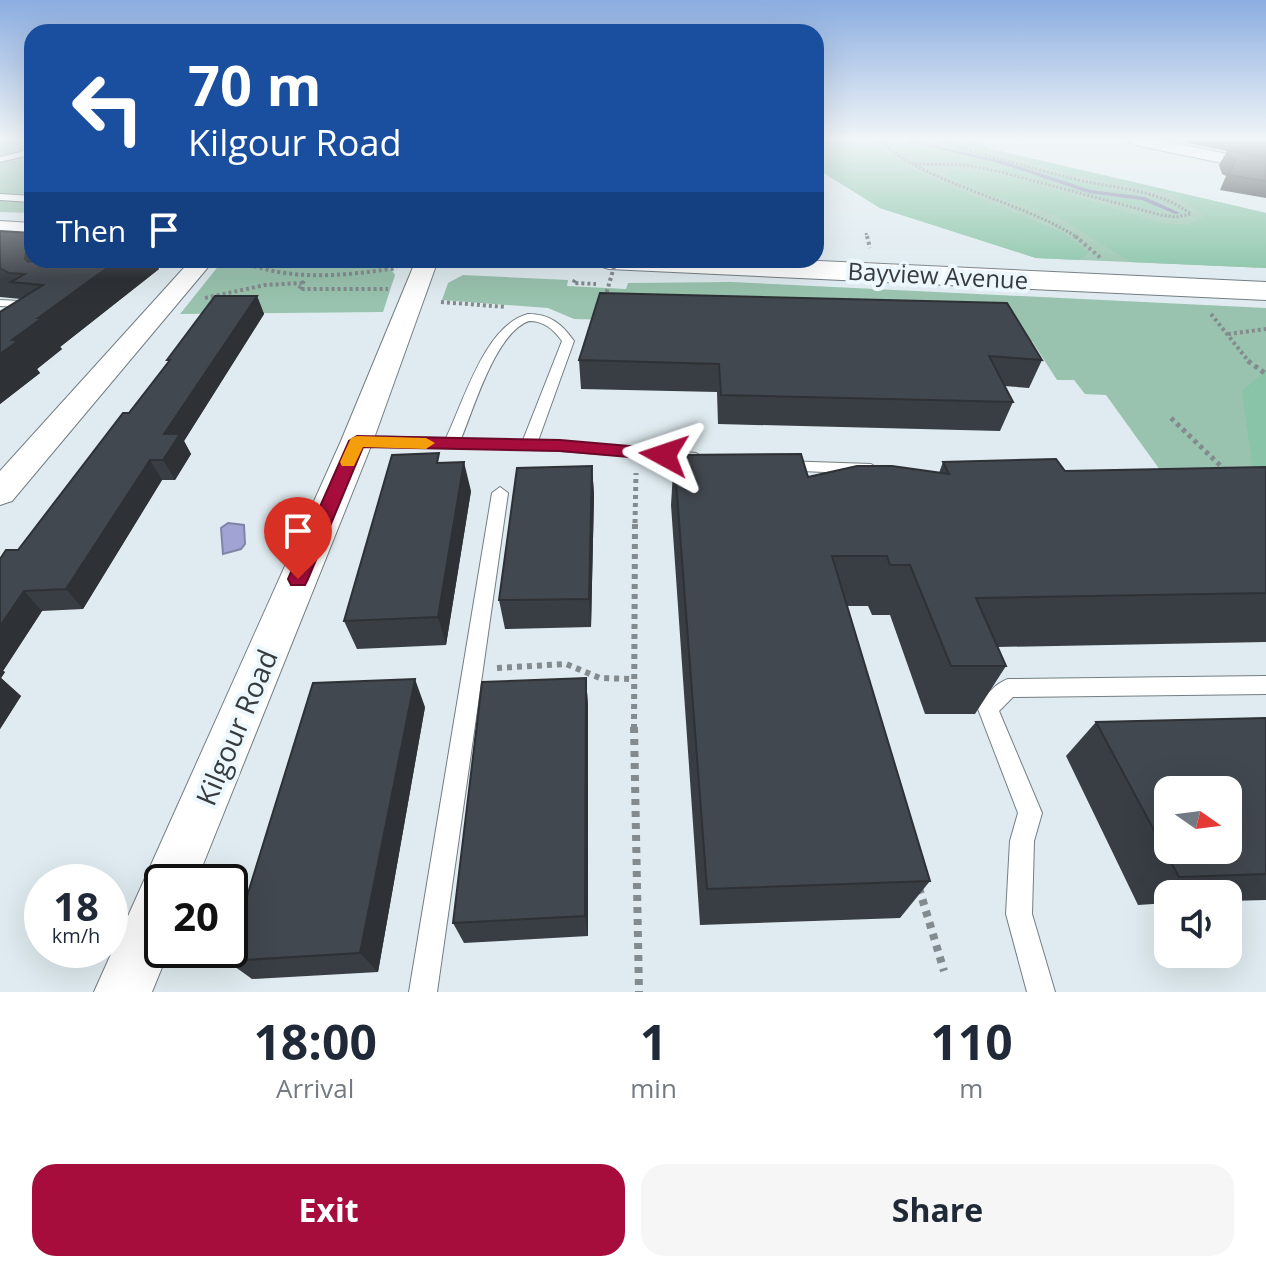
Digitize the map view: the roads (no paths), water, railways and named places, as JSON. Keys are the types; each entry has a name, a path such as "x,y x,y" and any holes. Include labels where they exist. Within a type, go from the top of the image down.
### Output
{"main road":[{"name":"Bayview Avenue","path":"609,272 1126,284 1266,291"}],"street":[{"path":"0,493 13,460 195,268"},
{"name":"Kilgour Road","path":"178,864 357,441 412,268"},
{"path":"123,992 144,942"}],"lane":[{"path":"0,197 24,198"},
{"path":"0,303 20,304"},
{"path":"451,444 504,333 522,318 539,316 559,325 568,341 529,445"},
{"path":"357,441 529,445 714,460"},
{"path":"761,464 890,469"},
{"path":"423,992 500,493"},
{"path":"1041,992 1019,914 1022,841 1030,813 988,709 1008,688 1266,685"}],"water":[{"path":"228,523 244,525 245,544 241,549 223,554 221,528"}],"waterway":[{"path":"1073,186 1090,192 1143,198 1177,213"}]}
